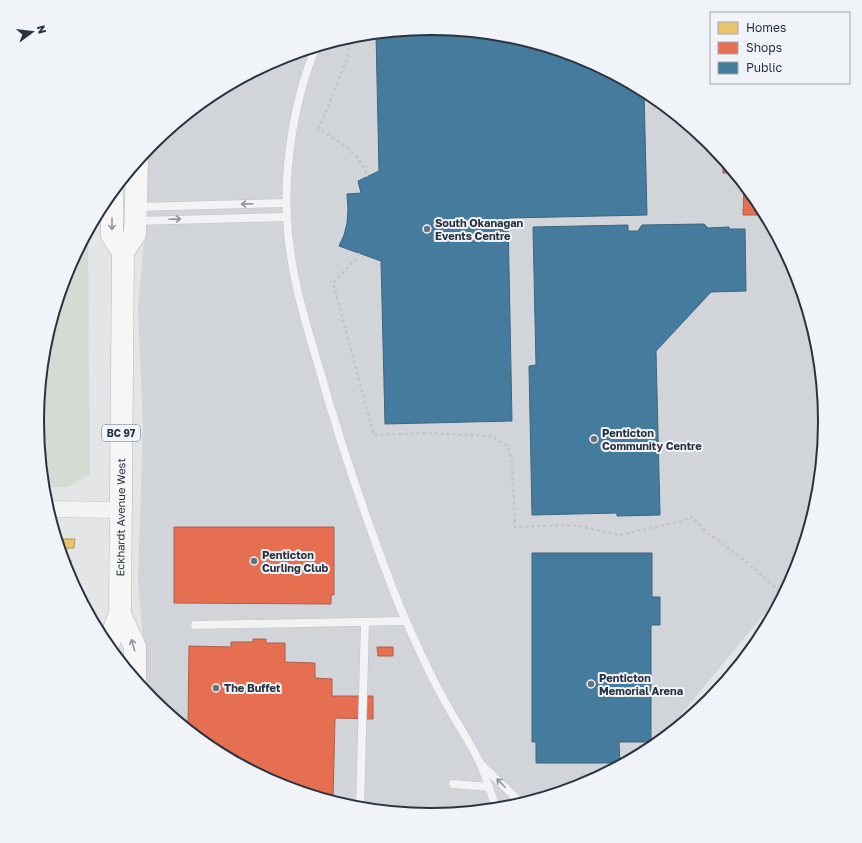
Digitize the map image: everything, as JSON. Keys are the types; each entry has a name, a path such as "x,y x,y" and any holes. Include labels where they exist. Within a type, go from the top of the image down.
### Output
{"highway":[{"path":"112,204 112,235 123,252 135,234 137,171"},
{"name":"Eckhardt Avenue West","path":"111,637 120,614 123,252"},
{"name":"Eckhardt Avenue West","path":"120,614 135,647 135,670"}],"street":[{"path":"55,510 120,510"}],"lane":[{"path":"313,54 299,100 293,129 287,177 286,216 294,278 332,414 350,472 406,621 440,694 480,763 495,803"},
{"path":"136,214 286,203"},
{"path":"136,214 286,216"},
{"path":"195,624 406,621"},
{"path":"360,802 365,622"},
{"path":"480,763 516,799"},
{"path":"453,784 489,787"}],"path":[{"path":"350,44 347,58 319,129 352,151 366,170 367,177"},
{"path":"359,253 357,258 333,283 374,435 427,433 490,436 508,446 512,462 516,527 561,525 580,526 618,535 678,522 692,517 708,533 750,565 779,591"}],"shaded area":[{"path":"431,35 481,38 506,42 531,48 579,64 646,100 686,131 722,167 738,186 766,228 778,251 797,297 804,321 810,346 817,396 817,447 810,497 797,546 770,607 677,719 666,728 646,743 602,768 579,779 531,795 481,805 431,808 381,805 356,801 331,795 283,779 216,743 176,712 146,683 138,580 143,426 138,308 148,196 148,159 176,131 216,100 283,64 331,48 356,42 381,38"},
{"path":"88,243 90,474 68,487 50,487 45,447 45,396 52,346 58,321 65,297"}],"building: Homes":[{"path":"63,539 75,539 74,548 67,548 67,551"}],"building: Shops":[{"path":"744,195 757,215 743,215"},
{"name":"Penticton Curling Club","path":"174,527 334,527 334,595 331,595 331,604 174,603"},
{"path":"253,639 266,639 266,643 285,643 285,662 315,663 315,678 332,679 332,696 373,696 373,719 335,718 333,796 283,779 260,768 216,743 188,722 189,646 231,647 231,642 253,642"},
{"path":"377,647 393,647 393,656 378,656"}],"building: Public":[{"name":"South Okanagan Events Centre","path":"431,35 481,38 506,42 531,48 579,64 644,99 647,215 508,218 512,421 385,424 381,261 339,246 347,223 347,194 361,193 358,181 379,171 376,39"},
{"name":"Penticton Community Centre","path":"704,224 708,228 729,227 729,229 745,229 746,291 711,292 656,351 660,515 617,516 617,513 532,515 529,366 536,365 533,227 628,225 628,231 638,231 642,225"},
{"name":"Penticton Memorial Arena","path":"532,553 652,553 652,597 660,597 660,625 651,625 651,739 647,742 619,742 620,758 611,763 536,763 536,742 532,742"}],"place":[{"name":"South Okanagan Events Centre","path":"427,229"},
{"name":"Penticton Community Centre","path":"594,439"},
{"name":"Penticton Curling Club","path":"254,561"},
{"name":"Penticton Memorial Arena","path":"591,684"},
{"name":"The Buffet","path":"216,688"}]}
